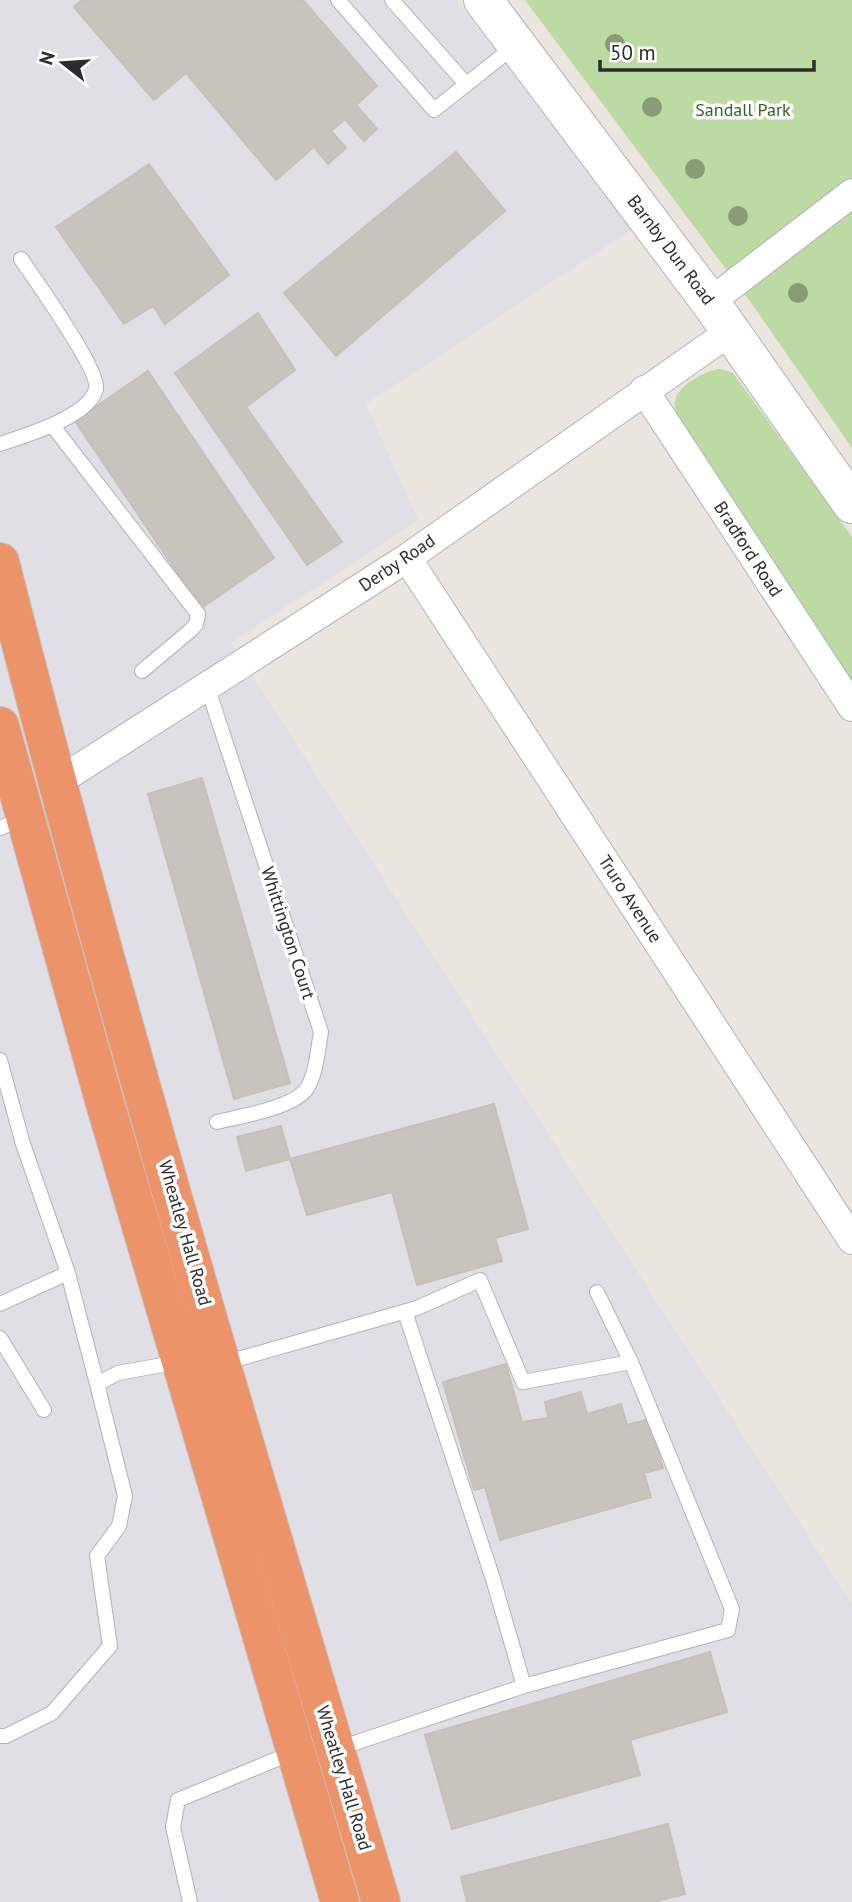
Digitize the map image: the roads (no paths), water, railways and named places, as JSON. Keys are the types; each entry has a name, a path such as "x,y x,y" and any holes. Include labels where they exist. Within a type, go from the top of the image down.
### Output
{"highway":[{"name":"Wheatley Hall Road","path":"0,562 56,783 222,1363 381,1902"},
{"path":"0,726 12,823 180,1362 340,1902"}],"street":[{"name":"Barnby Dun Road","path":"484,0 720,316 852,504"},
{"name":"Derby Road","path":"56,783 407,558 644,390 852,193"},
{"name":"Bradford Road","path":"644,390 852,707"},
{"name":"Truro Avenue","path":"407,558 852,1240"}],"lane":[{"path":"338,0 434,110 517,44"},
{"path":"392,0 466,84"},
{"path":"0,444 52,425 87,403 96,391 95,380 75,341 21,259"},
{"path":"52,425 198,614 196,624 191,630 142,671"},
{"name":"Whittington Court","path":"207,685 321,1032 316,1064 305,1090 284,1104 217,1122"},
{"path":"0,1060 23,1144 68,1273 125,1496 119,1526 97,1556 110,1646 52,1713 6,1736 0,1736"},
{"path":"0,1304 68,1273"},
{"path":"222,1363 405,1312 480,1280 523,1382 631,1362"},
{"path":"335,1749 524,1686 728,1630 732,1609 631,1362 597,1292"},
{"path":"405,1312 493,1579 524,1686"},
{"path":"0,1338 44,1410"},
{"path":"97,1384 118,1373 180,1362"},
{"path":"190,1902 173,1827 178,1800 295,1752"}],"park label":[{"name":"Sandall Park","path":"743,110"}]}
